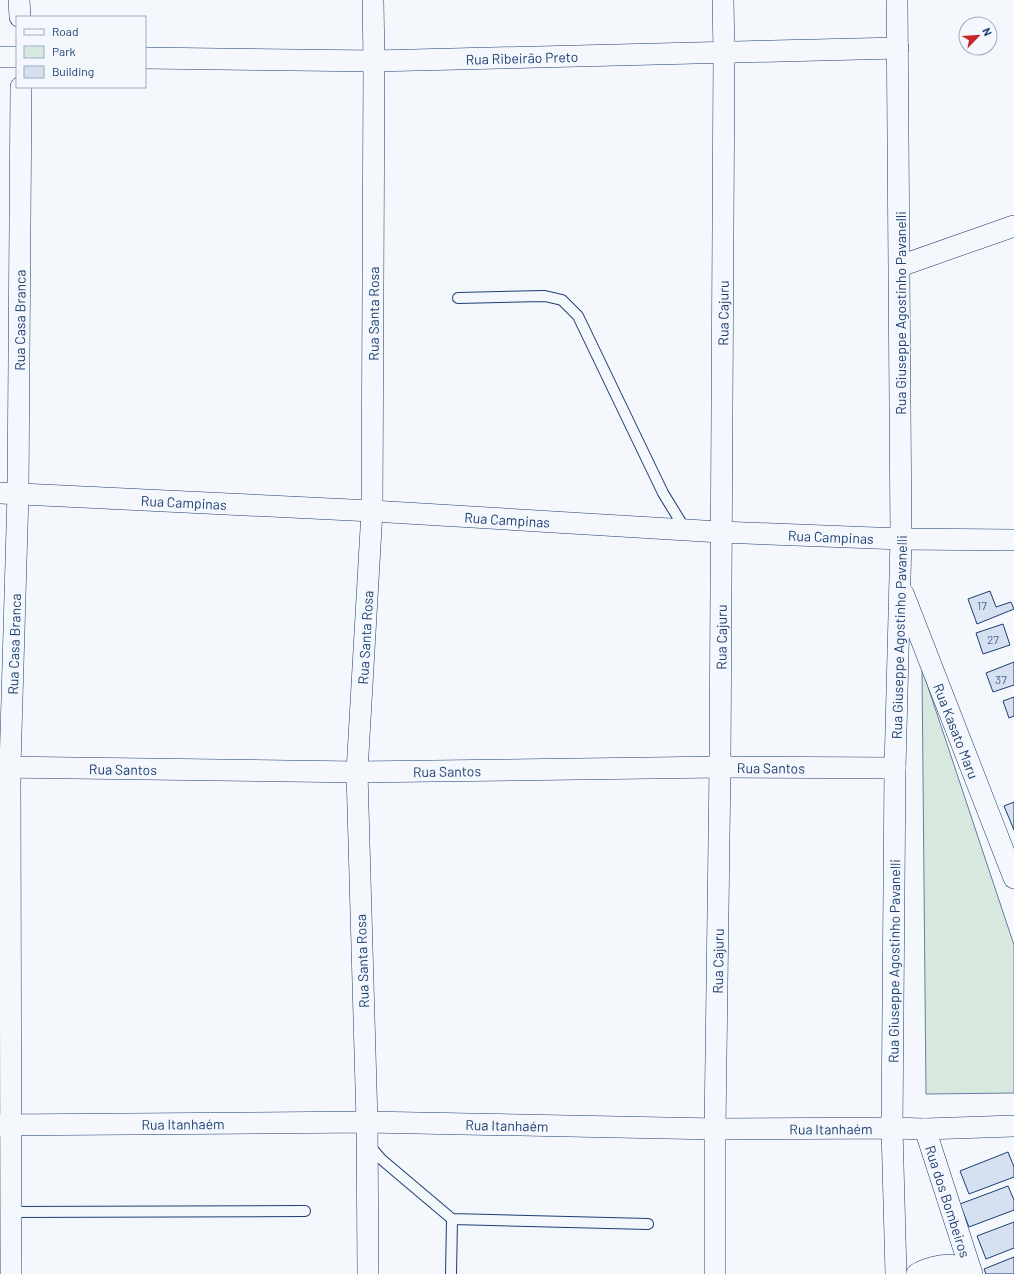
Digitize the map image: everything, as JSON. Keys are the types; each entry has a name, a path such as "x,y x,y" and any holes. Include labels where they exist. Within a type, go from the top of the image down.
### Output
{"street":[{"path":"20,0 20,16"},
{"name":"Rua Santa Rosa","path":"368,1274 367,1122 357,772 372,511 373,0"},
{"name":"Rua Cajuru","path":"715,1274 715,1129 720,767 720,532 724,52 723,0"},
{"name":"Rua Giuseppe Agostinho Pavanelli","path":"896,1274 892,1128 895,768 901,539 897,0"},
{"name":"Rua Ribeirão Preto","path":"146,58 374,61 898,48"},
{"path":"0,57 16,57"},
{"name":"Rua Casa Branca","path":"11,1274 11,1212 5,1125 5,767 9,493 21,88"},
{"path":"900,266 1014,226"},
{"name":"Rua Campinas","path":"9,493 372,511 720,532 901,539 1014,540"},
{"name":"Rua Kasato Maru","path":"900,584 1014,878"},
{"name":"Rua Santos","path":"5,767 357,772 720,767 895,768"},
{"name":"Rua Itanhaém","path":"5,1125 367,1122 715,1129 925,1129 1014,1126"},
{"name":"Rua dos Bombeiros","path":"925,1129 972,1273"},
{"path":"917,1274 921,1271 952,1265 972,1273"}],"lane":[{"path":"458,298 545,296 562,300 578,316 663,493 685,530"},
{"path":"367,1144 381,1159 452,1219 648,1224"},
{"path":"11,1212 305,1211"},
{"path":"451,1274 452,1219"}],"green space":[{"path":"922,669 1014,945 1014,1093 926,1094"}],"building":[{"path":"990,591 996,607 1011,602 1014,609 977,624 968,599"},
{"path":"1003,624 1010,645 983,654 976,633"},
{"path":"1014,662 1014,685 993,692 986,673"},
{"path":"1014,697 1014,716 1009,718 1003,701"},
{"path":"1014,802 1014,830 1004,806"},
{"path":"1008,1152 1014,1167 1014,1177 969,1194 960,1171"},
{"path":"1008,1186 1014,1200 1014,1210 969,1227 960,1204"},
{"path":"1014,1222 1014,1248 986,1259 977,1236"},
{"path":"1014,1257 1014,1274 986,1274 984,1269"}]}
